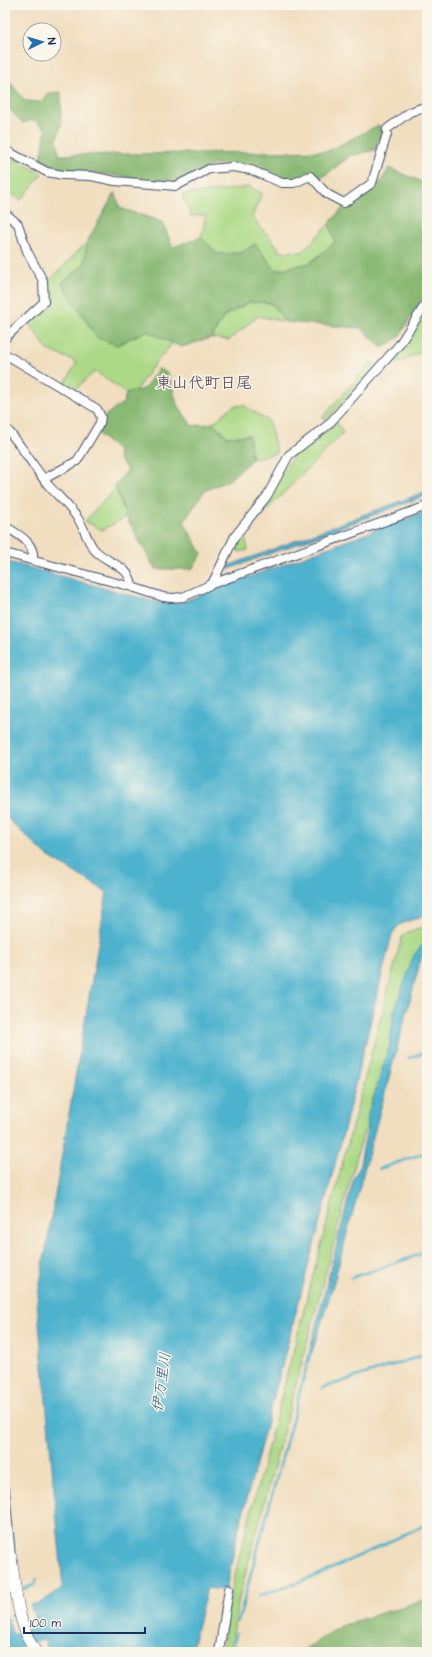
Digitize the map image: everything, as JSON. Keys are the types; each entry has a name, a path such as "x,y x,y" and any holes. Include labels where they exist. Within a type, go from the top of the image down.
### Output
{"street":[{"path":"5,150 47,172 63,175 91,176 115,181 176,186 209,169 233,167 251,170 282,183 294,183 310,176 326,194 344,203 372,183 387,134 387,129 410,112 427,106"},
{"path":"5,213 18,224 27,251 43,281 44,302 6,337 5,340"},
{"path":"212,584 235,536 267,496 289,456 328,425 399,345 427,302"},
{"path":"5,354 98,409 101,417 100,424 76,461 44,479"},
{"path":"5,427 16,438 44,479 76,515 83,526 92,547 106,560 123,568 129,574 132,581 132,587"},
{"path":"5,553 33,559 163,597 172,598 183,596 212,584 427,506"},
{"path":"5,526 31,545 34,552 33,559"},
{"path":"5,1490 11,1557 18,1609 25,1632 34,1650"},
{"path":"219,1652 229,1588"}],"green space":[{"path":"5,76 25,101 41,102 49,93 61,92 61,126 57,138 59,155 328,151 379,125 381,134 375,150 350,156 319,180 310,172 292,181 280,180 249,167 215,164 174,183 48,167 41,160 46,129 34,120 22,123 5,105"},
{"path":"5,153 42,174 21,200 5,190"},
{"path":"389,168 427,184 427,291 399,337 382,348 361,328 286,322 271,303 250,302 224,316 211,338 181,347 146,331 117,345 97,338 62,283 84,265 87,242 115,192 120,208 162,222 173,247 201,237 218,254 241,253 255,244 276,270 310,263 335,242 329,224 348,202 380,183"},
{"path":"250,187 262,193 252,217 278,247 278,251 302,252 329,224 336,242 310,263 276,270 255,244 241,253 218,254 201,237 206,215 191,216 182,195"},
{"path":"87,242 84,265 117,345 146,331 173,343 156,362 135,391 126,393 95,371 74,391 64,385 77,362 48,350 27,321 47,303 47,283"},
{"path":"250,302 271,303 286,322 258,316 229,340 212,338 224,316"},
{"path":"427,307 427,349 399,363 389,361"},
{"path":"371,362 377,365 327,419 322,418"},
{"path":"158,369 168,373 177,404 192,426 213,423 228,437 249,435 252,459 229,480 204,491 184,522 202,554 192,569 155,569 126,517 114,486 128,470 119,459 118,451 98,434 106,415 124,402 126,393 144,389"},
{"path":"244,405 269,422 277,453 252,459 249,435 228,437 213,423 233,406"},
{"path":"336,421 343,433 244,533 248,550 239,552 235,544 240,534 294,455 329,429"},
{"path":"116,488 126,517 102,530 85,521"},
{"path":"427,925 427,943 422,945 394,1012 390,1045 368,1114 367,1128 364,1131 352,1174 239,1598 230,1652 222,1652 230,1594 402,937 408,932"},
{"path":"427,1599 427,1652 300,1652 343,1625"}],"water":[{"path":"427,491 427,495 229,569 228,566"},
{"name":"伊万里川","path":"427,511 427,914 399,925 392,934 344,1130 237,1536 226,1590 207,1588 191,1652 49,1652 30,1605 40,1603 63,1588 37,1301 107,892 46,855 5,816 5,561 163,604 179,603"},
{"path":"427,943 427,950 422,955 334,1282 312,1353 309,1353 354,1177 359,1169 367,1128 368,1114 390,1045 394,1012 414,955 422,945"},
{"path":"5,1612 13,1635 17,1634 23,1645 18,1652 5,1652"}],"waterway":[{"path":"409,1058 427,1052"},
{"path":"379,1169 427,1152"},
{"path":"351,1278 427,1252"},
{"path":"238,1622 311,1350"},
{"path":"322,1388 427,1354"},
{"path":"259,1596 318,1575 427,1524"},
{"path":"24,1589 34,1585 37,1579"},
{"path":"5,1622 10,1619"},
{"path":"5,1644 59,1627"},
{"path":"233,1652 236,1633"}],"district":[{"name":"東山代町日尾","path":"204,382"}]}
